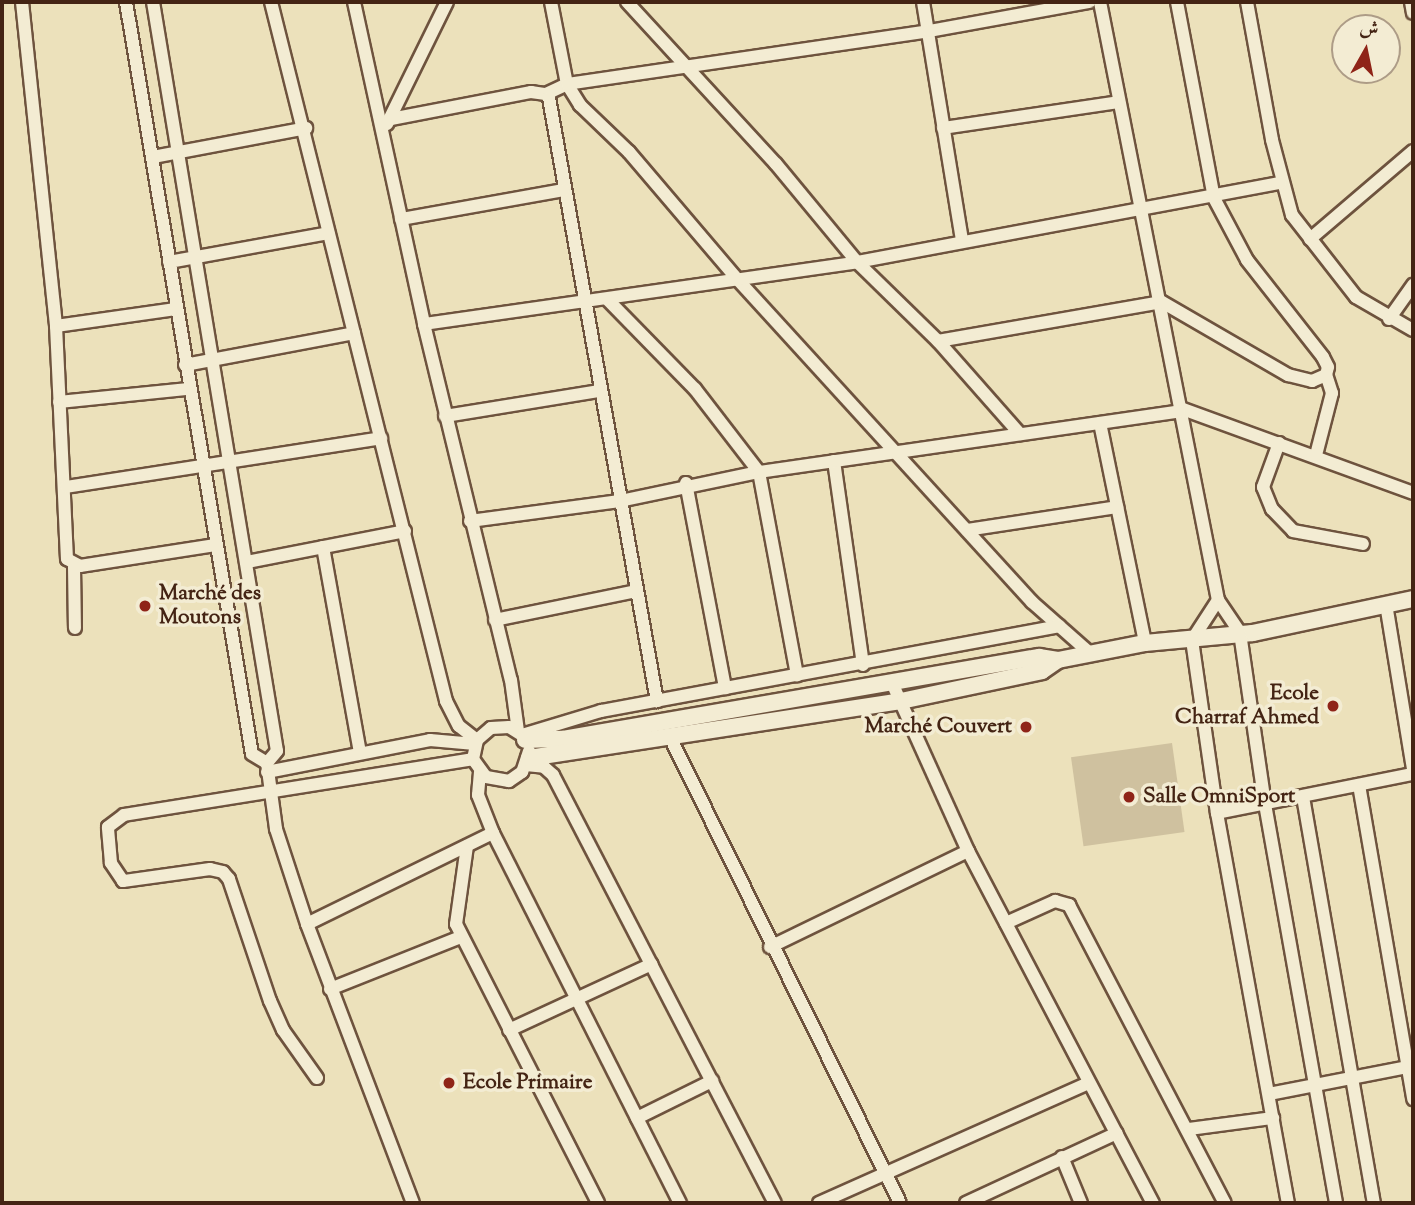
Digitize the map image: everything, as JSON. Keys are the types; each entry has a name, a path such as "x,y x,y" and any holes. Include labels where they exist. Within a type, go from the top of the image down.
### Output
{"street":[{"path":"22,2 56,326 66,487 67,559 74,567 75,628"},
{"path":"126,2 200,463 251,754 267,767 437,739 472,742 491,727 522,735 563,739 893,685 1039,657 1058,660 1145,643 1240,633 1413,598"},
{"path":"153,2 174,154 210,362 230,458 277,751 267,767 268,793 307,924 413,1203"},
{"path":"271,2 306,128 328,233 382,438 446,701 459,726 472,742 473,759 481,777 493,833 680,1203"},
{"path":"354,2 445,416 511,680 528,762"},
{"path":"381,129 391,119 447,2"},
{"path":"551,2 567,84 580,105 628,152 738,279 967,530 1059,626 1091,654"},
{"path":"627,2 687,65 857,261 938,341 1020,434"},
{"path":"923,2 962,241"},
{"path":"391,119 531,92 546,94 567,84 929,31 1087,2"},
{"path":"1100,2 1162,302 1180,410 1218,600 1240,633 1265,804 1336,1203"},
{"path":"1177,2 1214,198 1247,260 1328,367 1326,376 1332,393 1316,455"},
{"path":"1247,2 1281,183 1292,215 1356,297 1389,319 1413,330"},
{"path":"1411,2 1413,13"},
{"path":"546,94 657,701"},
{"path":"943,128 1119,102"},
{"path":"153,157 306,128"},
{"path":"1310,239 1413,152"},
{"path":"424,324 585,304 857,261 1142,206 1214,198 1281,183"},
{"path":"401,219 564,190"},
{"path":"169,262 328,233"},
{"path":"1389,319 1413,285"},
{"path":"608,300 695,389 759,471 796,675"},
{"path":"938,341 1162,302 1288,375 1312,381 1326,376"},
{"path":"56,326 176,309"},
{"path":"185,365 354,333"},
{"path":"60,402 188,389"},
{"path":"445,416 600,391"},
{"path":"470,521 620,501 686,484 759,471 1180,410 1316,455 1413,493"},
{"path":"1100,423 1145,643"},
{"path":"66,487 230,458 382,438"},
{"path":"1279,443 1263,487 1272,509 1293,531 1363,544"},
{"path":"834,461 863,665"},
{"path":"686,484 725,688"},
{"path":"967,530 1117,507"},
{"path":"247,562 405,531"},
{"path":"74,567 215,545"},
{"path":"323,547 360,753"},
{"path":"495,620 636,591"},
{"path":"1218,600 1192,640 1217,813 1288,1203"},
{"path":"1386,604 1413,768"},
{"path":"522,735 601,711 863,665 1059,626"},
{"path":"481,777 509,780 528,762 901,701 1042,671 1058,660"},
{"path":"893,685 968,850 1153,1203"},
{"path":"810,697 814,714"},
{"path":"671,739 770,947 900,1203"},
{"path":"317,1078 270,1001 229,879 223,872 210,870 132,883 115,875 111,863 108,827 124,816 473,759"},
{"path":"528,762 544,767 553,775 712,1081 772,1203"},
{"path":"1217,813 1413,774"},
{"path":"1359,785 1411,1066 1413,1100"},
{"path":"1303,797 1374,1203"},
{"path":"307,924 493,833"},
{"path":"467,846 456,909 461,937 598,1203"},
{"path":"770,947 968,850"},
{"path":"1006,923 1055,901 1069,905 1189,1129 1225,1203"},
{"path":"330,989 461,937"},
{"path":"509,1030 577,1001 652,964"},
{"path":"1269,1094 1411,1066"},
{"path":"637,1118 712,1081"},
{"path":"819,1203 1089,1083"},
{"path":"1189,1129 1273,1118"},
{"path":"966,1203 1117,1133"},
{"path":"1062,1157 1081,1203"}],"shaded area":[{"name":"Salle OmniSport","path":"1172,743 1185,832 1084,846 1071,757"}],"place":[{"name":"Marché des Moutons","path":"145,606"},
{"name":"Ecole Charraf Ahmed","path":"1333,706"},
{"name":"Marché Couvert","path":"1026,727"},
{"name":"Salle OmniSport","path":"1129,797"},
{"name":"Ecole Primaire","path":"449,1083"}]}
